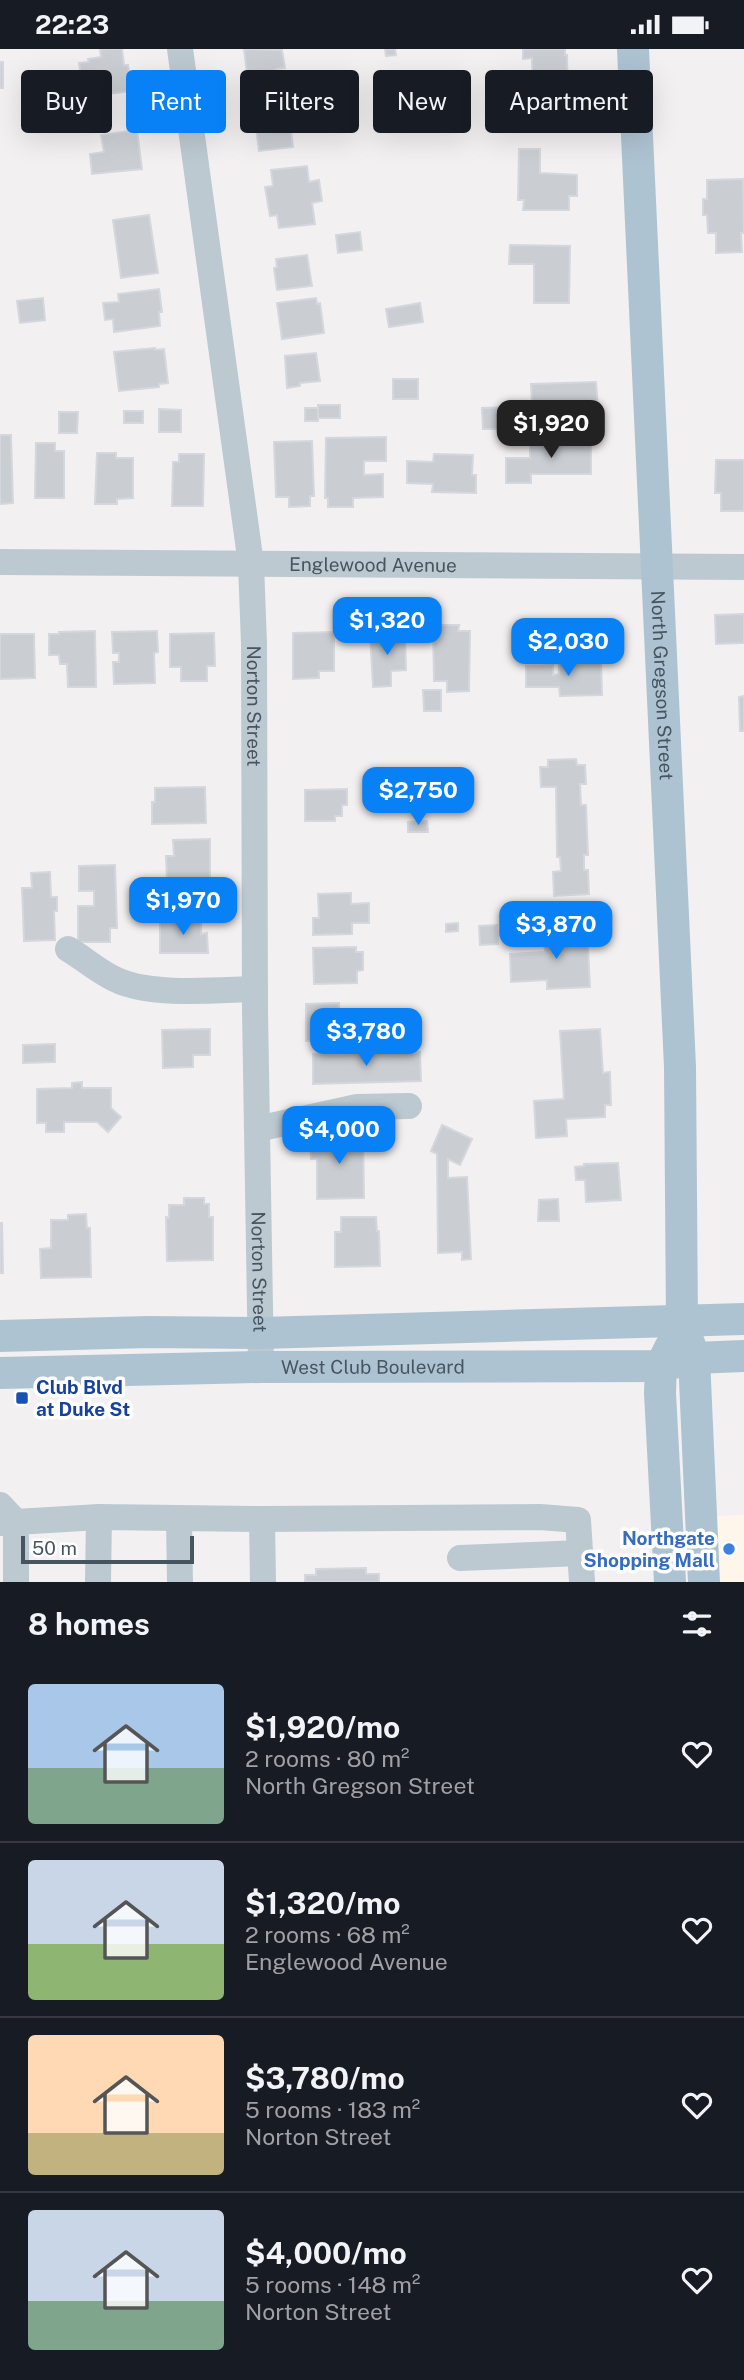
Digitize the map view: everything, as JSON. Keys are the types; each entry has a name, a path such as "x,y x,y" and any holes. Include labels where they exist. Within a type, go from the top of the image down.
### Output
{"main road":[{"name":"North Gregson Street","path":"633,49 680,1067 682,1322 694,1358 704,1582"},
{"name":"West Club Boulevard","path":"0,1336 148,1332 261,1333 744,1319"},
{"name":"North Gregson Street","path":"670,1582 661,1367 682,1322"},
{"name":"West Club Boulevard","path":"0,1373 261,1367 661,1367 694,1358 744,1356"}],"street":[{"name":"Norton Street","path":"180,49 251,564 261,1367"},
{"name":"Englewood Avenue","path":"0,562 744,568"},
{"path":"68,949 115,980 132,986 157,989 255,989"},
{"path":"257,1129 357,1107 409,1106"},
{"path":"16,1582 5,1516 179,1519 540,1517 578,1520 582,1582"},
{"path":"98,1582 99,1517"},
{"path":"179,1519 180,1582"},
{"path":"262,1519 263,1582"},
{"path":"460,1558 580,1553"}],"shaded area":[{"name":"Northgate Shopping Mall","path":"744,1515 744,1582 714,1582 715,1516"}],"building":[{"path":"100,49 122,49 124,65 128,65 129,70 126,70 126,92 112,94 112,70 80,70 79,63 101,57"},
{"path":"244,49 282,50 285,68 247,70"},
{"path":"385,49 395,49 396,55 386,56"},
{"path":"523,49 565,49 567,70 532,70 532,58 523,59"},
{"path":"0,62 3,62 3,88 0,88"},
{"path":"137,133 142,169 92,174 90,154 104,152 101,135"},
{"path":"257,133 291,133 293,147 259,151"},
{"path":"519,149 540,149 540,173 577,175 577,196 569,196 569,210 523,210 524,200 518,200"},
{"path":"307,166 309,182 319,180 322,201 312,203 315,224 279,228 277,215 270,216 265,187 273,186 271,170"},
{"path":"743,179 742,252 716,253 716,233 708,233 707,215 703,215 703,199 707,199 707,180"},
{"path":"149,215 158,273 121,278 113,220"},
{"path":"360,232 362,250 338,253 336,235"},
{"path":"510,245 570,246 569,303 534,303 534,264 509,264"},
{"path":"307,255 312,286 277,290 274,268 277,267 276,259"},
{"path":"159,289 162,312 159,312 160,326 114,332 113,319 105,320 103,303 119,302 118,294"},
{"path":"43,298 45,320 20,323 17,301"},
{"path":"316,298 317,304 320,303 324,333 282,339 277,303"},
{"path":"420,303 423,322 389,327 386,309"},
{"path":"164,349 168,383 159,384 159,387 119,391 114,352"},
{"path":"316,353 320,381 300,383 300,386 287,388 285,356"},
{"path":"393,379 418,379 418,399 393,399"},
{"path":"596,382 599,422 533,425 531,384"},
{"path":"318,405 340,405 340,418 318,418"},
{"path":"506,407 506,429 483,429 482,408"},
{"path":"305,408 318,408 318,421 305,421"},
{"path":"159,409 181,410 181,432 159,432"},
{"path":"124,411 143,411 143,423 124,423"},
{"path":"59,412 78,412 77,433 59,433"},
{"path":"0,435 11,435 13,503 0,504"},
{"path":"386,437 386,461 364,461 364,475 383,474 383,497 353,498 353,507 328,507 328,498 325,498 326,438"},
{"path":"530,439 591,439 591,474 531,474 531,483 506,483 506,458 530,458"},
{"path":"312,441 314,496 310,496 310,506 289,507 289,497 276,497 274,442"},
{"path":"36,443 55,443 55,451 64,451 64,498 35,498"},
{"path":"97,453 116,453 116,458 133,458 133,498 117,499 117,504 95,504"},
{"path":"179,454 204,454 203,506 172,506 173,462 179,462"},
{"path":"434,454 473,455 472,475 476,475 476,493 432,492 433,484 407,483 407,461 433,462"},
{"path":"716,460 744,460 744,511 721,511 721,493 715,493"},
{"path":"744,614 744,643 716,644 715,615"},
{"path":"433,625 459,625 458,631 470,631 469,691 447,692 447,681 434,681"},
{"path":"95,631 96,687 68,687 67,664 60,664 59,655 49,655 49,634"},
{"path":"157,631 158,652 154,653 155,683 114,684 113,662 119,662 119,653 113,653 112,632"},
{"path":"334,632 334,671 319,671 319,678 293,679 293,633"},
{"path":"214,633 215,666 207,666 207,681 181,681 181,667 170,667 170,634"},
{"path":"370,633 405,633 406,670 391,671 391,686 373,687"},
{"path":"0,634 34,634 35,678 0,679"},
{"path":"601,660 602,695 560,696 559,687 526,687 526,666 553,665 553,675 559,674 559,661"},
{"path":"423,690 441,690 441,711 424,711"},
{"path":"744,696 744,731 740,731 739,697"},
{"path":"576,759 577,765 585,765 586,784 580,784 581,805 586,805 588,855 584,855 584,870 588,870 589,894 554,896 553,872 561,871 560,857 557,857 556,787 541,787 540,767 548,767 548,760"},
{"path":"205,787 206,823 152,824 155,788"},
{"path":"347,789 347,805 342,805 342,816 335,816 335,821 305,821 305,790"},
{"path":"427,821 428,832 408,832 408,822"},
{"path":"210,839 210,878 167,879 166,856 174,856 173,840"},
{"path":"115,865 117,928 110,928 110,942 78,942 78,906 94,906 94,891 79,891 79,866"},
{"path":"50,872 51,897 57,897 57,911 54,911 55,940 24,941 22,888 32,888 31,873"},
{"path":"351,893 351,904 369,903 369,923 352,923 352,934 313,935 313,918 319,918 318,894"},
{"path":"160,920 201,920 201,934 207,933 208,953 160,953"},
{"path":"458,923 458,931 446,932 446,924"},
{"path":"497,925 498,944 480,945 479,926"},
{"path":"587,927 590,987 547,989 547,980 511,982 510,954 545,952 544,930"},
{"path":"356,947 356,952 363,952 363,970 357,971 357,983 314,984 313,948"},
{"path":"339,1003 339,1014 352,1014 352,1039 306,1041 306,1004"},
{"path":"210,1029 210,1055 193,1055 193,1067 163,1068 162,1030"},
{"path":"600,1029 603,1073 610,1072 611,1105 605,1105 605,1117 566,1119 567,1136 536,1138 534,1101 564,1099 560,1031"},
{"path":"55,1044 55,1062 23,1063 23,1045"},
{"path":"420,1052 421,1081 313,1084 313,1054"},
{"path":"82,1082 82,1088 111,1088 111,1108 121,1117 108,1132 97,1122 64,1122 64,1132 46,1132 46,1123 37,1123 37,1089 72,1088 72,1083"},
{"path":"442,1125 472,1139 460,1165 448,1159 448,1178 467,1177 471,1259 462,1260 462,1252 438,1253 437,1154 431,1151"},
{"path":"363,1134 364,1198 317,1199 317,1159 311,1159 310,1135"},
{"path":"618,1163 621,1200 586,1202 585,1180 576,1180 575,1167 584,1164"},
{"path":"184,1198 204,1198 204,1204 209,1204 209,1217 213,1217 213,1260 167,1261 166,1217 169,1218 169,1205 184,1205"},
{"path":"558,1199 559,1221 538,1221 539,1200"},
{"path":"86,1214 87,1228 90,1228 91,1277 41,1278 40,1249 51,1248 51,1220 68,1220 68,1215"},
{"path":"341,1217 376,1217 380,1266 335,1267 335,1232 341,1232"},
{"path":"2,1223 3,1273 0,1273"},
{"path":"366,1568 366,1574 379,1574 379,1582 305,1582 305,1575 316,1575 316,1569"}],"place":[{"name":"Club Blvd at Duke St","path":"22,1398"},
{"name":"Northgate Shopping Mall","path":"729,1549"}]}
